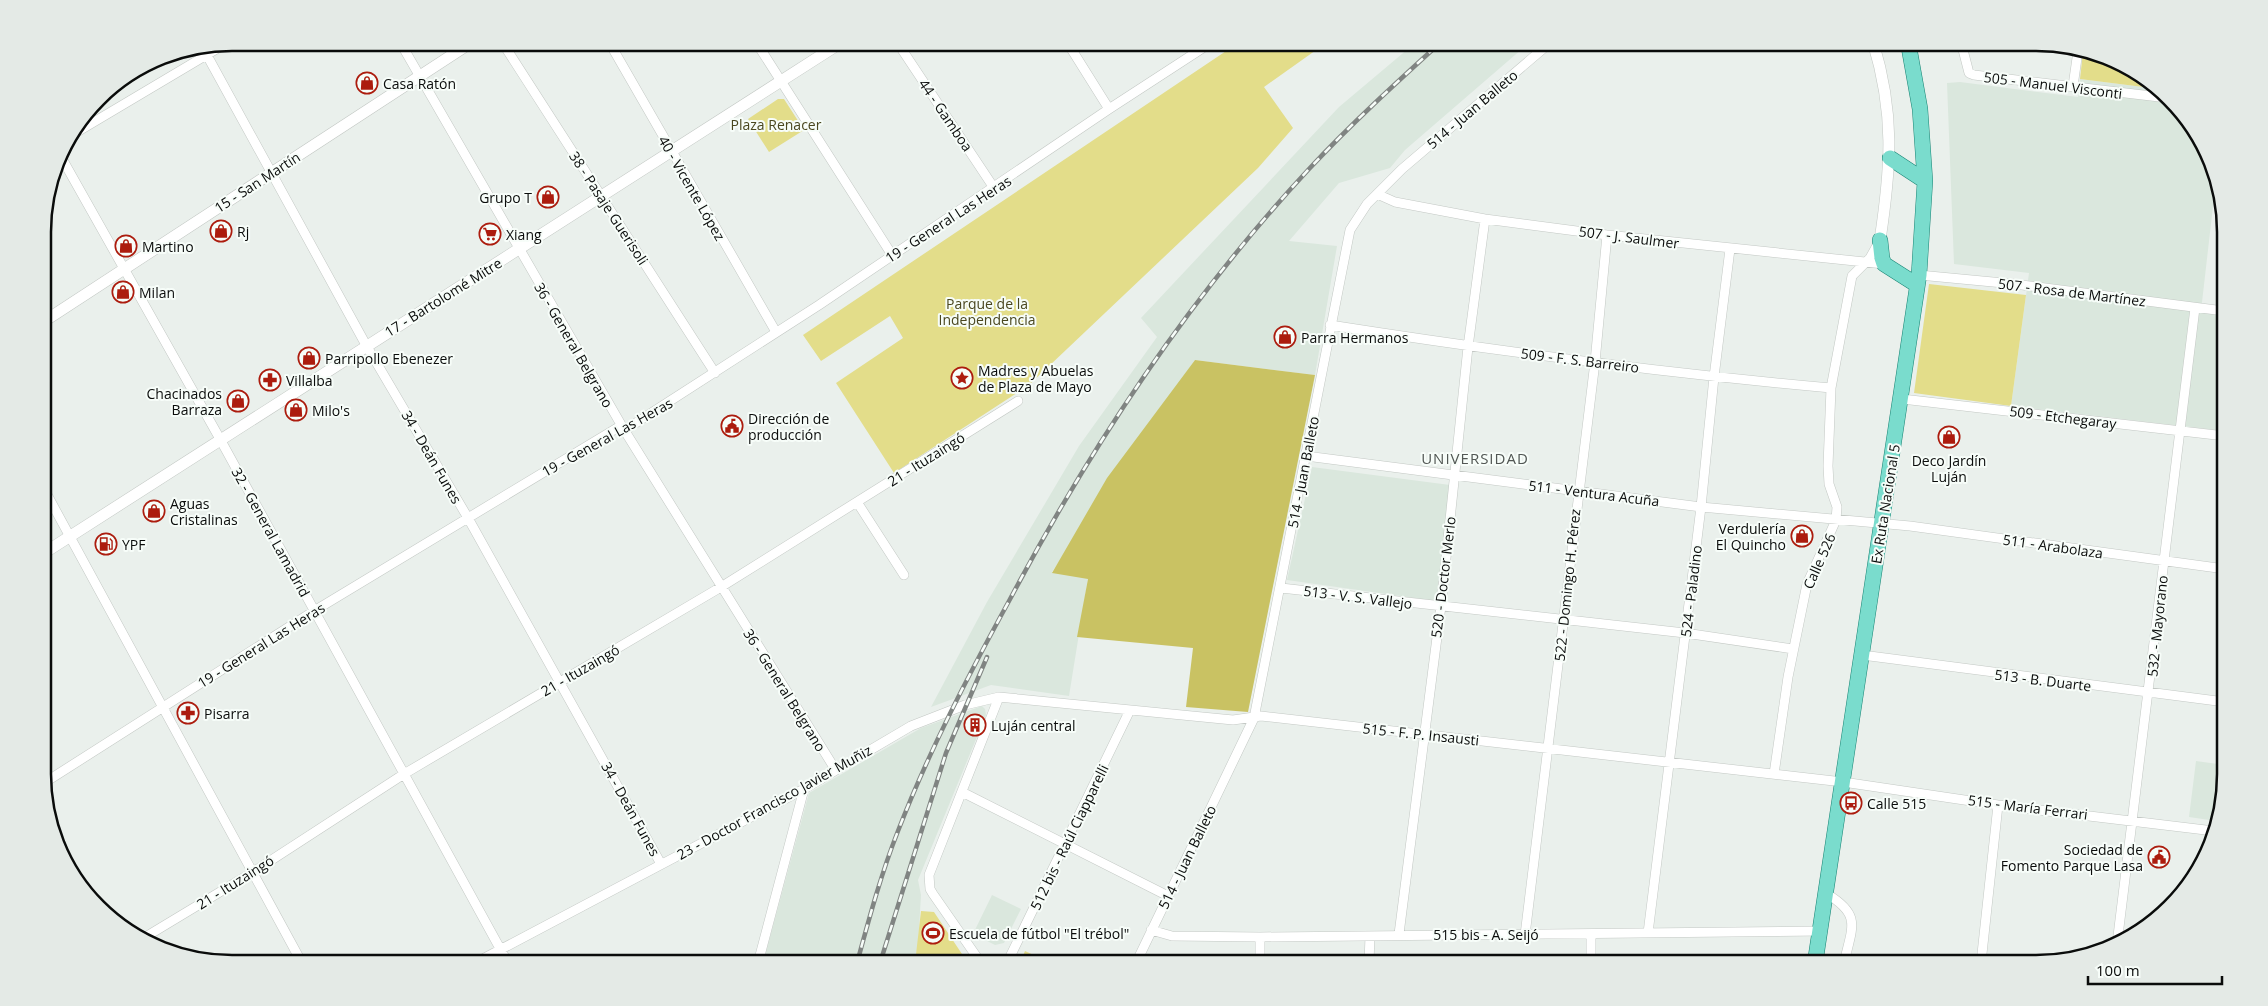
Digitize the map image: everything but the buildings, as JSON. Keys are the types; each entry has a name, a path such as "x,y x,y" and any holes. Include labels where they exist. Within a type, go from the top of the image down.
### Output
{"main road":[{"name":"Ex Ruta Nacional 5","path":"1816,955 1902,399 1918,280 1925,181 1920,109 1910,51"},
{"path":"1890,158 1925,181"},
{"path":"1880,240 1884,264 1918,280"}],"street":[{"name":"36 - General Belgrano","path":"405,51 518,250 623,428 835,769"},
{"name":"15 - San Martín","path":"51,317 458,51"},
{"name":"38 - Pasaje Guerisoli","path":"508,51 715,374"},
{"name":"40 - Vicente López","path":"614,51 776,332"},
{"path":"762,51 892,255"},
{"name":"17 - Bartolomé Mitre","path":"51,548 366,345 672,153 828,51"},
{"name":"44 - Gamboa","path":"904,51 994,188"},
{"path":"1073,51 1109,109"},
{"name":"19 - General Las Heras","path":"51,778 314,611 617,428 631,426 715,374 1198,51"},
{"name":"514 - Juan Balleto","path":"1140,955 1254,718 1350,230 1359,214 1377,194 1425,148 1540,51"},
{"path":"1875,51 1886,96 1890,158 1880,240"},
{"name":"505 - Manuel Visconti","path":"1963,51 1969,73 1974,76 2155,96"},
{"name":"34 - Deán Funes","path":"206,53 366,345 468,518 661,864"},
{"path":"86,126 202,54"},
{"path":"2074,86 2077,56"},
{"name":"32 - General Lamadrid","path":"65,164 220,439 503,955"},
{"name":"507 - J. Saulmer","path":"1377,194 1395,202 1485,219 1607,235 1884,264"},
{"name":"520 - Doctor Merlo","path":"1399,934 1440,606 1468,346 1485,219"},
{"name":"522 - Domingo H. Pérez","path":"1525,935 1549,749 1562,620 1594,362 1607,235"},
{"name":"Calle 526","path":"1774,774 1794,648 1807,584 1836,520 1837,507 1829,484 1828,466 1832,388 1852,276 1874,251 1880,240"},
{"name":"524 - Paladino","path":"1648,933 1701,507 1714,377 1730,248"},
{"name":"507 - Rosa de Martínez","path":"1918,280 2014,284 2217,311"},
{"name":"532 - Mayorano","path":"2118,935 2195,308"},
{"name":"509 - F. S. Barreiro","path":"1330,325 1468,346 1594,362 1714,377 1832,388"},
{"name":"509 - Etchegaray","path":"1902,399 2217,435"},
{"name":"21 - Ituzaingó","path":"149,935 252,872 404,774 721,587 1018,401"},
{"name":"511 - Ventura Acuña","path":"1306,456 1701,507 1882,523"},
{"path":"51,502 297,955"},
{"path":"857,502 904,575"},
{"name":"511 - Arabolaza","path":"1882,523 2217,568"},
{"name":"513 - V. S. Vallejo","path":"1281,588 1685,633 1794,648"},
{"name":"513 - B. Duarte","path":"1862,655 2217,701"},
{"path":"975,955 933,894 928,883 929,876 999,697"},
{"name":"23 - Doctor Francisco Javier Muñiz","path":"491,955 804,789 835,769 927,719 965,705 999,697"},
{"name":"515 - F. P. Insausti","path":"999,697 1233,720 1262,716 1843,782"},
{"name":"512 bis - Raúl Ciapparelli","path":"1011,955 1130,710"},
{"name":"515 - María Ferrari","path":"1843,782 1998,805 2208,830"},
{"path":"760,955 804,789"},
{"path":"962,792 1168,896"},
{"path":"1982,955 1998,805"},
{"path":"1827,894 1842,903 1851,917 1851,933 1846,955"},
{"name":"515 bis - A. Seijó","path":"1151,930 1172,936 1525,935 1821,931"},
{"path":"1591,934 1591,955"},
{"path":"1260,936 1260,955"},
{"path":"1369,955 1370,936"}],"shaded area":[{"path":"1406,51 1520,51 1405,150 1390,168 1339,183 1289,241 1337,246 1315,375 1195,360 1052,572 1088,578 1069,696 991,685 931,707 987,602 1079,446 1157,337 1141,318 1339,107"},
{"path":"2080,79 2143,87 2172,113 2193,142 2203,163 2211,185 2214,201 2201,311 2217,313 2217,430 2011,406 2029,273 1954,264 1947,83 1960,82 2078,97"},
{"path":"1195,360 1315,375 1248,712 1186,707 1193,648 1077,637 1088,579 1052,573 1107,478"},
{"path":"1312,467 1450,485 1436,601 1287,580"},
{"path":"982,706 985,709 986,715 918,880 921,895 916,955 765,955 809,793 921,728"},
{"path":"2196,761 2217,764 2215,798 2211,820 2189,817"},
{"path":"992,895 1021,909 1004,943 995,945 973,934"}],"green space":[{"name":"Parque de la Independencia","path":"1226,51 1315,51 1264,87 1293,128 1258,168 1029,385 894,473 836,383 903,338 890,316 821,361 803,335"},
{"path":"2082,57 2116,70 2143,87 2080,79"},
{"name":"Plaza Renacer","path":"778,99 784,99 804,130 769,152 748,119"},
{"path":"1929,284 2026,295 2011,406 1914,393"},
{"name":"Escuela de fútbol \"El trébol\"","path":"921,911 934,912 963,955 916,955"},
{"path":"1025,951 1034,955 1023,955"}],"railway":[{"path":"859,955 892,847 936,743 979,657 1041,543 1108,430 1183,322 1265,218 1341,136 1431,51"},
{"path":"883,955 946,753 987,657"}],"place":[{"name":"Casa Ratón","path":"367,83"},
{"name":"Grupo T","path":"548,197"},
{"name":"Rj","path":"221,231"},
{"name":"Xiang","path":"490,234"},
{"name":"Martino","path":"126,246"},
{"name":"Milan","path":"123,292"},
{"name":"Parra Hermanos","path":"1285,337"},
{"name":"Parripollo Ebenezer","path":"309,358"},
{"name":"Madres y Abuelas de Plaza de Mayo","path":"962,378"},
{"name":"Villalba","path":"270,380"},
{"name":"Chacinados Barraza","path":"238,401"},
{"name":"Milo's","path":"296,410"},
{"name":"Dirección de producción","path":"732,426"},
{"name":"Deco Jardín Luján","path":"1949,437"},
{"name":"Aguas Cristalinas","path":"154,511"},
{"name":"Verdulería El Quincho","path":"1802,536"},
{"name":"YPF","path":"106,544"},
{"name":"Pisarra","path":"188,713"},
{"name":"Luján central","path":"975,725"},
{"name":"Calle 515","path":"1851,803"},
{"name":"Sociedad de Fomento Parque Lasa","path":"2159,857"},
{"name":"Escuela de fútbol \"El trébol\"","path":"933,933"}],"district":[{"name":"UNIVERSIDAD","path":"1475,458"}]}
